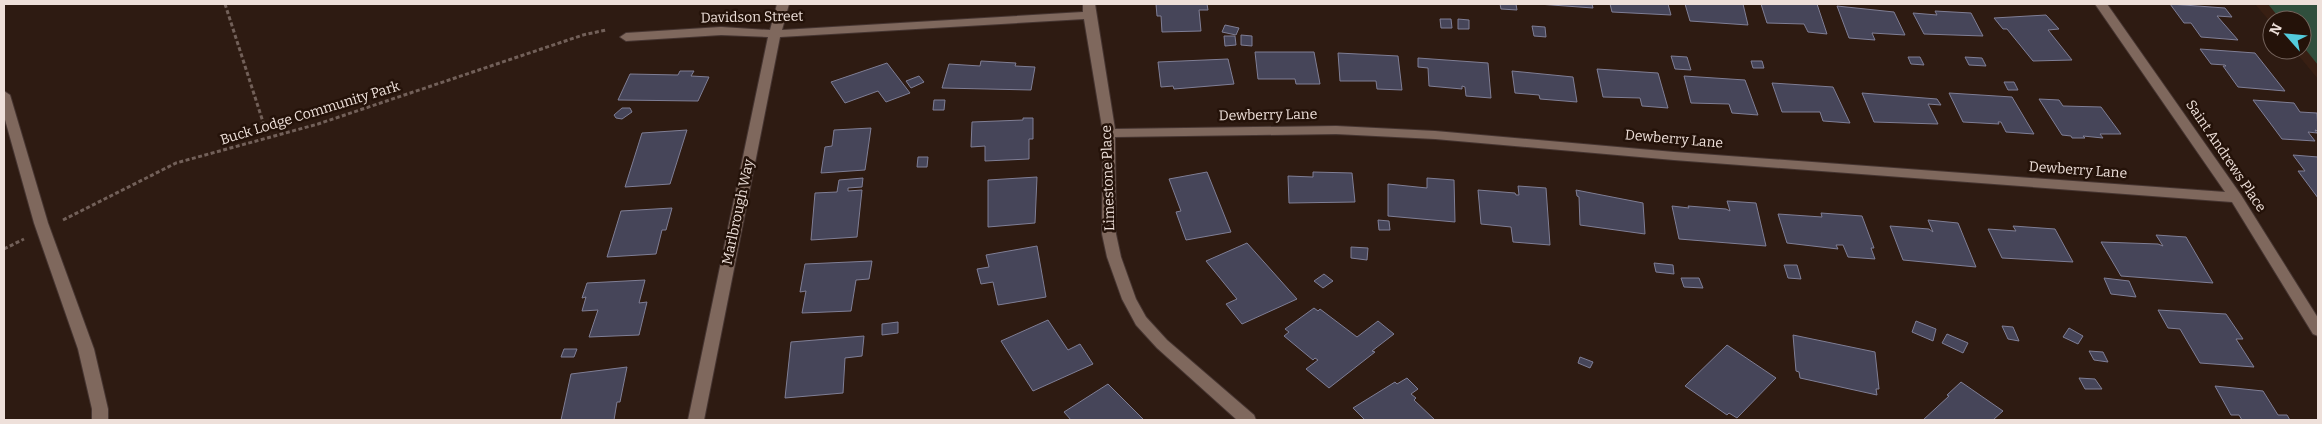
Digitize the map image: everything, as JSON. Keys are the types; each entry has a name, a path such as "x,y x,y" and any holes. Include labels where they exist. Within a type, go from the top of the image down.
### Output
{"street":[{"name":"Marlbrough Way","path":"696,420 775,34 783,4"},
{"name":"Saint Andrews Place","path":"2102,4 2236,198 2318,330"},
{"name":"Davidson Street","path":"626,37 722,31 775,34 1089,9"},
{"name":"Limestone Place","path":"1089,9 1109,133 1109,234 1114,257 1129,299 1141,321 1162,344 1248,420"},
{"path":"4,95 44,229 86,350 100,409 100,420"},
{"name":"Dewberry Lane","path":"1109,133 1336,130 1435,135 1674,156 2236,198"}],"path":[{"path":"225,4 264,126"},
{"name":"Buck Lodge Community Park","path":"4,249 176,163 318,124 583,36 622,26 626,37"}],"shaded area":[{"path":"2255,4 2318,4 2318,79 2302,60 2312,60 2312,10 2262,10 2262,12"}],"green space":[{"path":"2268,4 2318,4 2318,65 2312,58 2312,10 2273,10"}],"building":[{"path":"1156,4 1207,4 1208,10 1199,10 1201,31 1162,32 1161,16 1157,16"},
{"path":"1500,4 1516,4 1517,10 1501,9"},
{"path":"1538,4 1592,4 1593,8"},
{"path":"1610,4 1668,4 1671,15 1612,12"},
{"path":"1685,4 1743,4 1748,25 1690,21"},
{"path":"1761,4 1817,4 1827,34 1808,32 1804,24 1767,23"},
{"path":"2170,4 2225,8 2232,17 2217,16 2238,40 2201,37 2191,23 2184,23"},
{"path":"1837,6 1894,12 1905,35 1872,33 1875,40 1849,38"},
{"path":"1935,11 1971,13 1983,36 1924,34 1913,13 1937,15"},
{"path":"2046,15 2059,29 2048,30 2072,60 2033,61 2007,29 2003,29 1994,18"},
{"path":"1440,19 1451,19 1452,28 1441,28"},
{"path":"1458,19 1469,20 1469,29 1458,29"},
{"path":"1225,25 1239,28 1236,35 1222,32"},
{"path":"1532,26 1545,27 1546,37 1534,36"},
{"path":"1241,35 1252,36 1252,46 1241,45"},
{"path":"1224,36 1235,36 1236,45 1225,46"},
{"path":"2200,49 2255,53 2285,91 2238,87 2223,66 2225,65 2211,64"},
{"path":"1255,52 1314,52 1320,84 1296,84 1295,79 1258,79"},
{"path":"1338,53 1398,56 1402,90 1377,89 1376,81 1340,81"},
{"path":"1671,56 1687,57 1691,70 1675,69"},
{"path":"1908,57 1920,57 1924,65 1911,64"},
{"path":"1965,57 1982,58 1986,66 1969,65"},
{"path":"1418,58 1488,63 1491,98 1466,96 1465,87 1462,86 1462,89 1429,86 1428,68 1418,67"},
{"path":"1228,59 1234,84 1174,89 1173,86 1161,87 1158,62"},
{"path":"981,61 1016,63 1015,66 1035,67 1031,90 942,88 949,64 980,66"},
{"path":"1751,61 1762,61 1764,68 1753,68"},
{"path":"887,63 910,93 886,102 878,91 845,103 831,82"},
{"path":"1597,69 1658,73 1668,108 1642,106 1640,98 1603,97"},
{"path":"680,71 694,71 691,76 709,77 698,101 618,100 630,74 678,75"},
{"path":"1512,71 1573,77 1577,102 1540,99 1539,95 1515,93"},
{"path":"919,76 924,82 911,88 906,81"},
{"path":"1684,76 1745,80 1758,115 1732,113 1729,104 1691,103"},
{"path":"2004,82 2014,82 2018,90 2008,90"},
{"path":"1772,83 1833,87 1850,123 1823,121 1820,112 1782,112"},
{"path":"1862,93 1937,99 1941,105 1928,104 1938,124 1874,122"},
{"path":"1949,93 2012,97 2034,134 2006,132 2001,122 1998,122 1999,124 1963,122"},
{"path":"2039,99 2059,100 2063,106 2101,107 2121,134 2100,134 2103,138 2083,136 2085,138 2072,138 2071,136 2062,135"},
{"path":"934,100 945,100 944,110 933,110"},
{"path":"2253,100 2294,103 2300,112 2317,113 2318,131 2315,130 2317,133 2308,132 2315,141 2282,139"},
{"path":"622,108 630,108 632,112 622,119 616,118 614,115"},
{"path":"1023,118 1033,118 1033,139 1029,139 1029,159 985,161 985,146 971,147 972,122 1023,120"},
{"path":"871,128 865,170 821,173 825,147 832,146 834,130"},
{"path":"687,130 670,184 625,187 642,133"},
{"path":"2293,155 2318,157 2318,198 2298,171 2305,171"},
{"path":"918,157 928,157 927,167 917,167"},
{"path":"1207,172 1231,232 1186,240 1176,212 1181,211 1169,179"},
{"path":"1313,172 1352,173 1355,202 1289,203 1288,176 1313,177"},
{"path":"1037,177 1035,223 988,227 988,180"},
{"path":"863,178 862,187 848,188 848,191 862,190 857,237 811,240 815,193 837,192 839,180"},
{"path":"1427,178 1454,180 1455,222 1388,216 1388,184 1427,188"},
{"path":"1518,186 1546,188 1550,245 1513,242 1511,227 1481,224 1478,190 1515,193 1519,195"},
{"path":"1576,190 1643,203 1645,234 1580,225 1579,197"},
{"path":"1727,201 1756,203 1766,246 1679,239 1672,206 1726,209 1730,211"},
{"path":"672,208 666,230 662,230 656,254 607,257 621,211"},
{"path":"1821,213 1862,216 1874,248 1871,248 1875,259 1848,257 1843,245 1836,245 1838,249 1787,243 1778,214 1822,217"},
{"path":"1378,220 1389,221 1390,230 1379,230"},
{"path":"1928,220 1958,223 1976,267 1903,260 1890,226 1929,229 1933,232"},
{"path":"2013,226 2055,229 2073,262 2002,258 1988,229 2016,231"},
{"path":"2156,235 2186,237 2213,283 2121,276 2101,242 2158,244 2163,246"},
{"path":"1247,243 1297,299 1242,324 1226,304 1237,299 1206,261"},
{"path":"1037,246 1046,297 998,305 993,282 981,284 977,269 989,267 986,255"},
{"path":"1351,247 1368,248 1367,260 1351,258"},
{"path":"872,261 869,279 856,280 851,311 802,313 806,291 800,292 805,264"},
{"path":"1654,263 1673,265 1674,274 1656,272"},
{"path":"1784,265 1797,265 1801,279 1788,278"},
{"path":"1324,274 1333,281 1323,288 1314,281"},
{"path":"1681,278 1699,278 1703,288 1684,287"},
{"path":"2104,278 2129,281 2136,297 2111,294"},
{"path":"645,280 639,303 647,302 639,335 589,337 598,310 582,311 586,297 582,298 587,283"},
{"path":"1314,308 1318,311 1320,309 1357,337 1378,321 1394,334 1372,351 1375,352 1329,388 1306,369 1318,360 1315,358 1313,360 1284,336 1289,332 1285,329"},
{"path":"2158,310 2226,314 2243,339 2236,339 2254,367 2200,363 2180,329 2168,328"},
{"path":"1048,320 1068,350 1080,344 1093,364 1033,391 1001,341"},
{"path":"1916,321 1936,329 1933,341 1912,332"},
{"path":"898,322 898,333 882,335 882,324"},
{"path":"2002,326 2013,327 2019,341 2008,339"},
{"path":"2069,328 2083,336 2078,344 2063,337"},
{"path":"1947,334 1968,343 1963,353 1942,343"},
{"path":"1793,335 1875,352 1879,389 1876,389 1877,395 1800,378 1799,372 1796,371"},
{"path":"864,336 862,356 845,358 843,393 785,398 791,342"},
{"path":"1727,345 1776,378 1737,418 1729,413 1727,415 1685,386"},
{"path":"564,349 577,349 574,357 561,357"},
{"path":"2089,351 2103,352 2108,362 2094,360"},
{"path":"1580,357 1593,362 1590,368 1578,363"},
{"path":"627,367 620,402 617,402 614,420 561,420 571,374"},
{"path":"1407,378 1418,389 1411,394 1416,398 1414,400 1435,420 1365,420 1353,408 1395,382 1397,384"},
{"path":"2079,378 2095,379 2102,389 2085,389"},
{"path":"1961,382 2003,411 1993,420 1923,420 1949,396 1947,395"},
{"path":"1108,384 1144,420 1071,420 1064,412"},
{"path":"2215,386 2263,391 2278,415 2287,415 2290,420 2242,420 2239,415 2231,415"}]}
